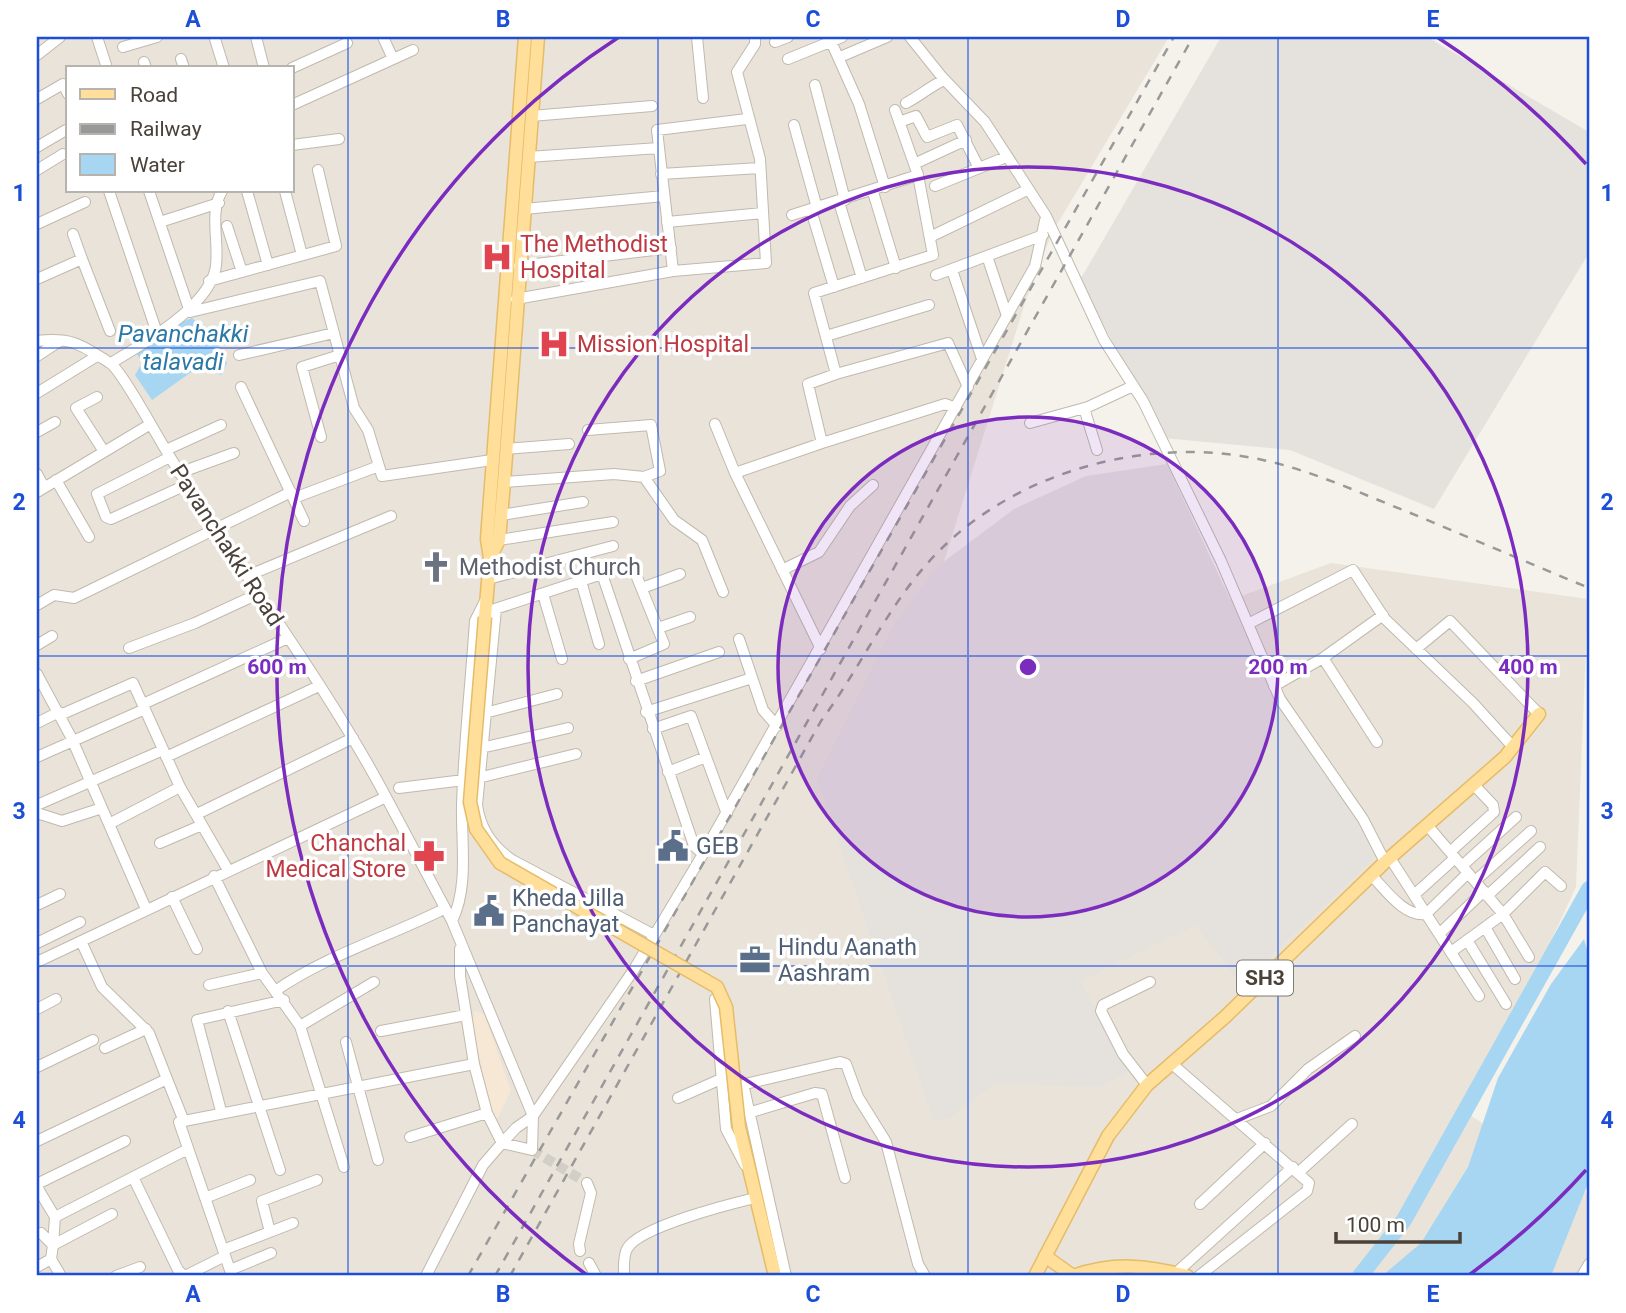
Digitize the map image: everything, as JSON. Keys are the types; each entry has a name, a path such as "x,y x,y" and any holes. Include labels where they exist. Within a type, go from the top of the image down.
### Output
{"main road":[{"path":"525,37 492,460 487,539 490,558 488,609 470,802 475,829 500,863 717,987 726,1007 739,1127 747,1167 775,1276"},
{"path":"490,558 499,540 538,37"},
{"name":"SH3","path":"1035,1276 1108,1136 1147,1084 1225,1017 1387,860 1474,785 1513,747 1539,714"},
{"path":"1045,1256 1073,1276 1124,1264 1182,1275"}],"street":[{"path":"37,55 60,37"},
{"path":"97,37 106,66"},
{"path":"123,47 139,39 157,37"},
{"path":"383,37 393,59"},
{"path":"697,37 703,98"},
{"path":"516,299 673,271 766,263 760,168 737,72 755,44 755,37"},
{"path":"775,42 789,37"},
{"path":"910,37 944,80 985,122 1046,216 1104,340 1161,438 1274,686 1479,996"},
{"path":"259,38 264,66"},
{"path":"788,58 835,38 885,187"},
{"path":"840,57 880,38"},
{"path":"215,39 223,66"},
{"path":"294,67 346,43"},
{"path":"294,104 413,50"},
{"path":"906,103 919,97 923,90 944,80"},
{"path":"37,99 63,84 66,90"},
{"path":"814,85 862,278"},
{"path":"531,116 652,106"},
{"path":"836,374 814,293 931,256 930,237 916,170 895,110"},
{"path":"899,122 916,116 927,137 957,125 979,168"},
{"path":"673,271 657,132 660,129 747,119"},
{"path":"794,125 834,287"},
{"path":"37,147 66,130"},
{"path":"294,145 339,139"},
{"path":"792,215 885,187 966,141"},
{"path":"528,157 659,148"},
{"path":"37,170 64,154"},
{"path":"935,186 1006,157"},
{"path":"661,174 760,168"},
{"path":"209,281 336,244 318,170"},
{"path":"930,237 1027,190"},
{"path":"109,192 157,333"},
{"path":"149,192 190,312"},
{"path":"247,192 268,265"},
{"path":"285,192 302,256"},
{"path":"873,192 896,268"},
{"path":"190,312 215,271 214,237 220,194"},
{"path":"160,222 220,194"},
{"path":"524,209 664,197"},
{"path":"37,224 85,202"},
{"path":"667,222 763,213"},
{"path":"426,1276 482,1165 516,1128 533,1116 654,935 727,814 968,387 1006,313 1035,266 1046,216"},
{"path":"227,226 242,272"},
{"path":"73,234 110,331"},
{"path":"936,275 1043,235"},
{"path":"519,266 671,248"},
{"path":"987,256 1006,313"},
{"path":"37,279 82,259"},
{"path":"952,270 982,359"},
{"path":"37,341 64,339 88,348 111,363 190,312 320,281 354,408 368,430 382,476 492,460"},
{"path":"825,336 929,305"},
{"path":"239,355 334,332"},
{"path":"37,356 64,339"},
{"path":"822,443 808,384 948,343 968,387"},
{"path":"321,437 302,368 340,355"},
{"path":"37,393 97,356"},
{"name":"Pavanchakki Road","path":"111,363 214,531 260,593 353,737 452,921 460,945"},
{"path":"1030,423 1084,408 1133,386"},
{"path":"241,387 304,521"},
{"path":"97,397 76,408 103,450"},
{"path":"736,473 945,404 956,408"},
{"path":"1084,408 1097,450"},
{"path":"37,432 55,422"},
{"path":"715,424 821,649"},
{"path":"37,474 41,490 103,450 149,425"},
{"path":"186,485 111,519 106,517 97,497 99,492 221,425"},
{"path":"504,482 614,474 643,477 660,469 651,425 588,430"},
{"path":"506,449 569,444"},
{"path":"179,473 234,453"},
{"path":"37,605 54,595 71,599 292,495 379,466"},
{"path":"643,477 674,520 702,540 723,592"},
{"path":"56,480 89,537"},
{"path":"782,570 819,552 850,506 873,485"},
{"path":"501,515 583,502"},
{"path":"247,576 391,516"},
{"path":"499,540 613,522"},
{"path":"488,579 613,546"},
{"path":"452,921 458,909 463,847 464,780 475,621 488,609 632,565 665,646 629,659"},
{"path":"1248,624 1353,570 1382,615 1473,702 1513,747"},
{"path":"601,574 694,846 703,854"},
{"path":"642,588 680,574"},
{"path":"581,581 599,644"},
{"path":"129,648 195,623 260,593"},
{"path":"543,594 562,659"},
{"path":"488,609 485,713 478,778 478,812 487,835 497,848 512,860 654,935"},
{"path":"1274,686 1323,658 1382,615"},
{"path":"658,628 690,617"},
{"path":"1416,649 1450,621 1539,714"},
{"path":"37,645 52,636"},
{"path":"37,757 288,638"},
{"path":"739,639 763,710 777,726"},
{"path":"636,681 719,652"},
{"path":"1323,658 1377,742"},
{"path":"37,674 40,688 59,714 72,740 146,909"},
{"path":"646,712 752,678"},
{"path":"37,723 133,683 180,787 228,870"},
{"path":"37,805 164,754 319,686"},
{"path":"485,713 557,694"},
{"path":"653,729 691,716 727,814"},
{"path":"481,748 568,728"},
{"path":"197,814 353,737"},
{"path":"478,778 576,754"},
{"path":"668,772 706,757"},
{"path":"400,788 464,780"},
{"path":"1426,914 1462,866 1494,812 1493,805 1474,785"},
{"path":"109,824 180,787"},
{"path":"37,962 386,797"},
{"path":"37,813 62,821 102,808"},
{"path":"1462,866 1516,817"},
{"path":"160,843 202,825"},
{"path":"1427,825 1503,914 1529,957"},
{"path":"1414,895 1462,866 1531,831"},
{"path":"1439,934 1540,847"},
{"path":"1451,952 1503,914 1545,872 1561,886"},
{"path":"1371,875 1408,912 1426,914"},
{"path":"214,876 262,973 284,1000 300,1026 323,1092 344,1167"},
{"path":"37,905 60,894"},
{"path":"172,897 197,949"},
{"path":"275,990 329,959 397,932 444,909"},
{"path":"38,938 80,922"},
{"path":"1485,927 1515,979"},
{"path":"1467,940 1506,1004"},
{"path":"80,941 102,987 146,1029 183,1119"},
{"path":"460,945 460,976 474,1064 487,1113 502,1143"},
{"path":"460,945 533,1116 532,1150 502,1143"},
{"path":"209,985 262,973"},
{"path":"300,1026 374,982"},
{"path":"1147,1084 1123,1054 1101,1011 1103,1006 1150,982"},
{"path":"37,1009 56,999"},
{"path":"715,999 726,1129 747,1167"},
{"path":"221,1111 197,1020 284,1000"},
{"path":"228,1011 280,1170"},
{"path":"381,1031 466,1016"},
{"path":"105,1048 146,1029"},
{"path":"1237,1119 1271,1106 1308,1069 1355,1036"},
{"path":"37,1067 93,1040"},
{"path":"346,1042 377,1160"},
{"path":"786,1276 744,1094 746,1084 840,1062 846,1064 858,1097 886,1142 918,1264 925,1276"},
{"path":"1171,1063 1310,1183 1307,1191 1199,1276"},
{"path":"271,1254 231,1273 179,1122 221,1111 474,1064"},
{"path":"38,1137 167,1079"},
{"path":"678,1098 721,1079"},
{"path":"748,1113 815,1093 822,1094 845,1178"},
{"path":"410,1137 487,1113"},
{"path":"1182,1275 1296,1170 1352,1124"},
{"path":"61,1276 51,1259 55,1217 37,1186 125,1141"},
{"path":"1200,1205 1265,1143"},
{"path":"55,1217 188,1149"},
{"path":"133,1177 178,1270 185,1276 224,1253 293,1223"},
{"path":"205,1198 250,1180"},
{"path":"270,1231 262,1201 317,1180"},
{"path":"580,1251 579,1244 591,1193 587,1183"},
{"path":"624,1276 625,1252 634,1240 701,1212 755,1198"},
{"path":"53,1245 112,1214"},
{"path":"37,1234 41,1233 53,1245"},
{"path":"37,1267 51,1259"},
{"path":"589,1263 596,1276"},
{"path":"1582,1276 1589,1265"},
{"path":"116,1276 140,1267"}],"shaded area":[{"path":"37,37 1169,37 1052,233 1025,303 893,724 1331,563 1588,599 1576,887 1470,1115 1589,1195 1589,1276 37,1276"},
{"path":"1221,37 1427,37 1589,132 1589,253 1434,509 1290,450 1163,438 1080,280"},
{"path":"1167,464 1277,700 1363,830 1374,858 1241,984 1196,925 1080,981 1130,1071 1099,1087 996,1083 949,1118 934,1122 817,778 893,626 938,566 1014,509 1086,476"},
{"path":"474,1011 484,1014 511,1091 495,1123 470,1019 474,1018"}],"water":[{"name":"Pavanchakki talavadi","path":"192,318 215,337 227,363 221,375 197,368 152,400 135,375 142,363 136,352 177,324"},
{"path":"1584,939 1589,957 1589,1181 1551,1276 1382,1276 1421,1243 1468,1167 1498,1078 1551,984"}],"waterway":[{"path":"1360,1276 1404,1220 1589,889"}],"tunnel":[{"path":"532,1150 587,1183"}],"railway":[{"path":"468,1276 1174,37"},
{"path":"495,1276 1193,37"},
{"path":"510,1276 821,721 891,612 922,570 970,523 1006,500 1044,481 1084,467 1126,457 1211,453 1253,458 1332,481 1589,588"}],"place":[{"name":"The Methodist Hospital","path":"497,257"},
{"name":"Mission Hospital","path":"554,344"},
{"name":"Methodist Church","path":"436,567"},
{"name":"GEB","path":"673,846"},
{"name":"Chanchal Medical Store","path":"429,856"},
{"name":"Kheda Jilla Panchayat","path":"489,911"},
{"name":"Hindu Aanath Aashram","path":"755,960"}]}
